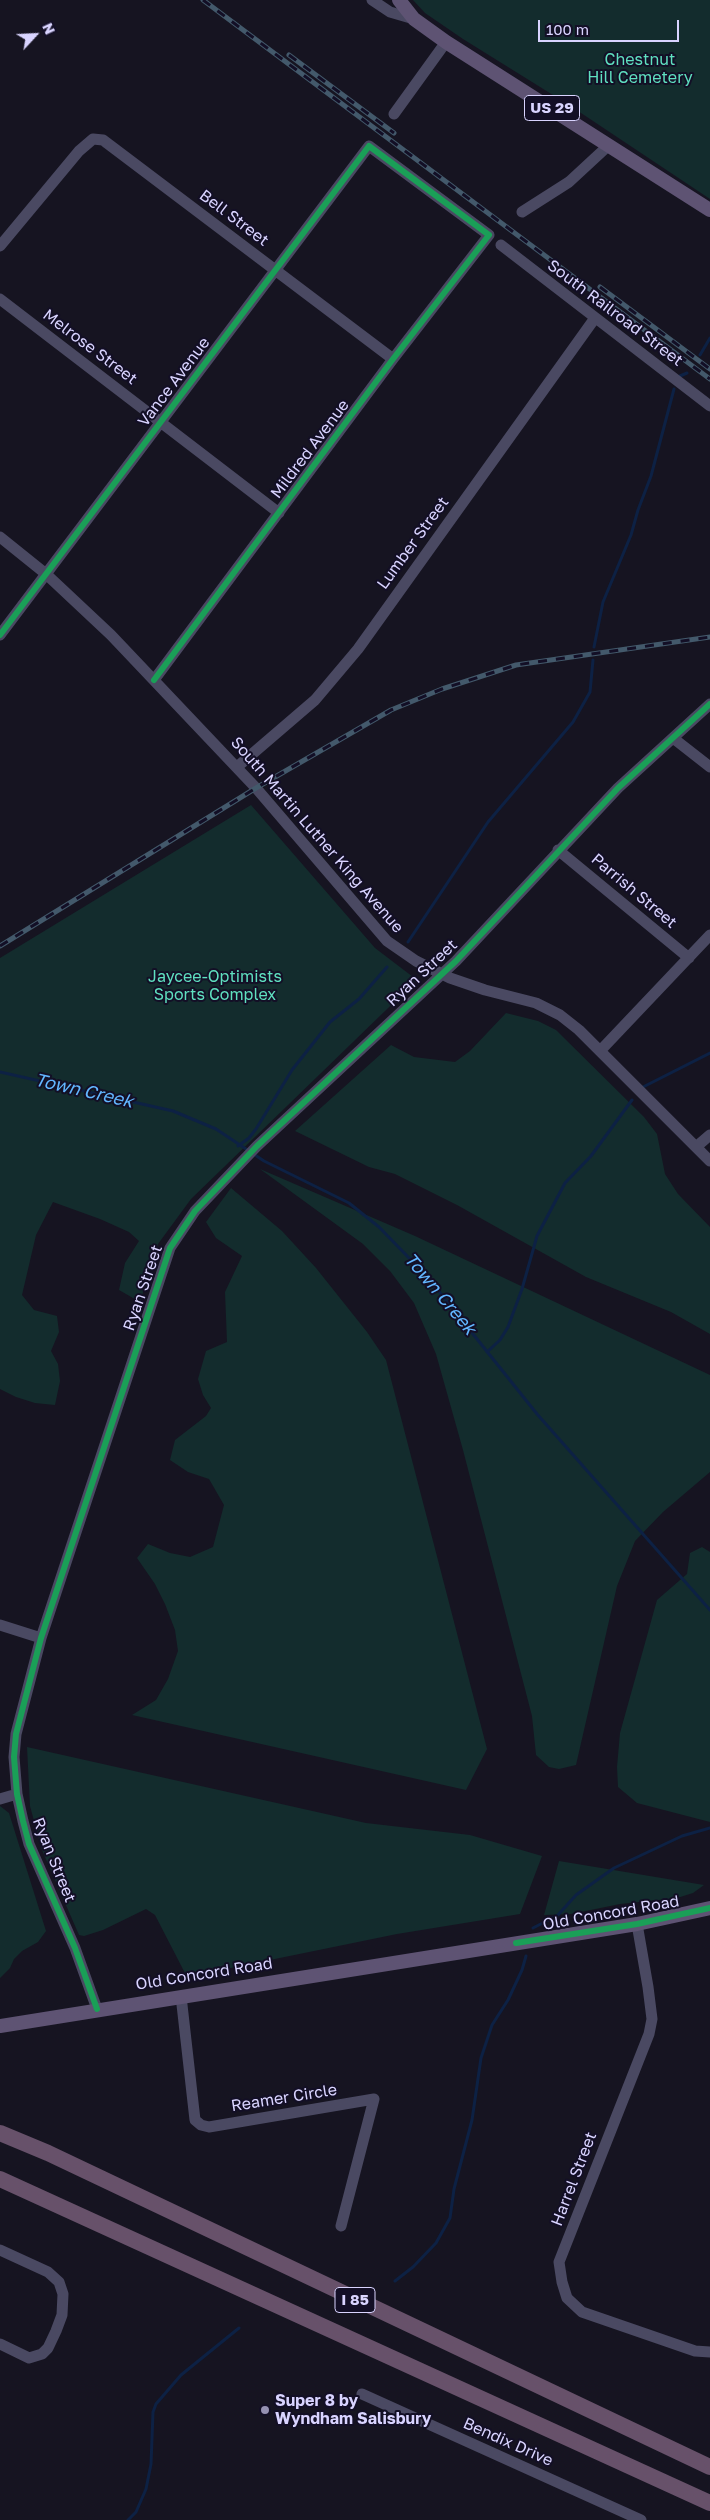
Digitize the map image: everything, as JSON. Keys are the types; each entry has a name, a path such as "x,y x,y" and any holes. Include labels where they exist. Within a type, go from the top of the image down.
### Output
{"highway":[{"name":"I 85","path":"0,2132 710,2467"},
{"name":"I 85","path":"0,2179 710,2503"}],"main road":[{"name":"US 29","path":"399,0 414,19 446,42 710,210"},
{"name":"Old Concord Road","path":"0,2026 96,2009 637,1924 710,1908"}],"street":[{"path":"372,0 390,12 414,19"},
{"path":"394,114 446,42"},
{"name":"Bell Street","path":"0,246 79,151 93,139 103,140 393,359"},
{"path":"522,212 569,182 609,145"},
{"name":"Vance Avenue","path":"0,635 370,146"},
{"name":"Mildred Avenue","path":"154,680 393,359 489,235 370,146"},
{"name":"South Railroad Street","path":"501,245 710,406"},
{"name":"Melrose Street","path":"0,299 279,513"},
{"name":"Lumber Street","path":"237,767 315,700 358,649 595,318"},
{"name":"South Martin Luther King Avenue","path":"0,537 46,574 104,627 237,767 379,934 405,954 442,974 474,987 547,1007 566,1019 710,1161"},
{"name":"Ryan Street","path":"96,2009 75,1948 29,1844 16,1794 14,1757 16,1734 41,1638 170,1248 194,1211 232,1172 470,947 558,850 618,788 710,704"},
{"path":"673,738 710,767"},
{"name":"Parrish Street","path":"558,850 689,958"},
{"path":"600,1051 710,934"},
{"path":"696,1147 710,1135"},
{"path":"0,1625 41,1638"},
{"path":"0,1799 16,1794"},
{"name":"Harrel Street","path":"637,1924 652,2019 649,2034 559,2262 562,2282 568,2298 582,2312 695,2351 710,2352"},
{"name":"Reamer Circle","path":"181,1996 195,2120 200,2125 209,2127 374,2099 341,2226"},
{"path":"0,2250 48,2272 59,2282 63,2294 62,2315 52,2340 42,2354 29,2358 0,2344"},
{"name":"Bendix Drive","path":"362,2394 641,2520"}],"green space":[{"name":"Chestnut Hill Cemetery","path":"413,0 710,0 710,199 569,105 463,39 425,13"},
{"name":"Jaycee-Optimists Sports Complex","path":"251,805 375,948 417,980 191,1199 158,1244 140,1302 119,1290 125,1263 139,1241 129,1232 53,1202 36,1235 22,1295 34,1310 57,1316 59,1332 51,1351 58,1364 60,1381 55,1405 35,1403 16,1397 0,1389 0,958"},
{"path":"506,1013 538,1021 556,1030 644,1117 657,1134 665,1174 678,1194 710,1227 710,1334 671,1312 586,1277 457,1205 395,1174 369,1167 295,1131 391,1045 414,1057 455,1062 470,1051"},
{"path":"260,1169 415,1236 710,1375 710,1472 663,1512 635,1541 617,1586 576,1765 559,1769 549,1767 536,1755 532,1716 463,1450 436,1354 414,1303 390,1271 363,1244"},
{"path":"231,1188 282,1231 316,1268 367,1332 386,1360 487,1749 466,1790 132,1715 156,1700 168,1679 178,1651 175,1630 165,1604 155,1584 137,1558 148,1544 170,1553 190,1557 213,1547 224,1505 209,1479 188,1472 170,1460 175,1440 206,1416 211,1408 203,1395 198,1379 206,1351 227,1342 225,1292 242,1256 216,1238 206,1222"},
{"path":"702,1547 710,1552 710,1822 637,1803 618,1787 617,1767 620,1733 657,1600 687,1574 690,1553"},
{"path":"27,1747 366,1823 470,1835 542,1856 520,1914 397,1934 187,1977 155,1915 146,1909 103,1930 84,1936 79,1935 42,1850 30,1806"},
{"path":"0,1806 9,1813 46,1931 38,1942 22,1951 14,1959 10,1968 0,1978"},
{"path":"559,1861 704,1885 693,1893 677,1898 620,1904 571,1914 544,1915"}],"waterway":[{"path":"700,355 710,338"},
{"path":"680,376 687,373"},
{"path":"594,647 603,602 631,535 651,476 674,389"},
{"path":"408,942 488,822 573,722 590,692 593,660"},
{"path":"238,1146 249,1138 256,1129 292,1070 330,1022 359,999 387,967"},
{"path":"643,1087 710,1053"},
{"name":"Town Creek","path":"0,1072 173,1111 216,1129 264,1161 349,1203 379,1227 409,1258 413,1259 537,1414 710,1610"},
{"path":"487,1352 500,1340 508,1327 522,1289 537,1236 565,1183 591,1156 632,1100"},
{"path":"533,1928 558,1915 576,1895 614,1868 682,1836 710,1828"},
{"path":"395,2281 413,2267 436,2243 450,2218 454,2189 472,2120 481,2058 492,2025 508,2000 522,1970 526,1956"},
{"path":"128,2520 136,2512 146,2489 151,2464 153,2412 156,2404 181,2375 239,2328"}],"railway":[{"path":"203,0 710,379"},
{"path":"289,55 394,133"},
{"path":"600,287 710,369"},
{"path":"0,946 256,788 391,710 442,689 516,665 710,637"}],"cycle path":[{"path":"0,635 369,146 489,235 393,359 154,680"},
{"path":"97,2009 75,1948 29,1844 17,1794 14,1757 16,1734 41,1638 170,1248 195,1211 257,1146 456,961 618,788 710,704"},
{"path":"516,1943 637,1924 710,1908"}],"place":[{"name":"Super 8 by Wyndham Salisbury","path":"265,2410"}]}
